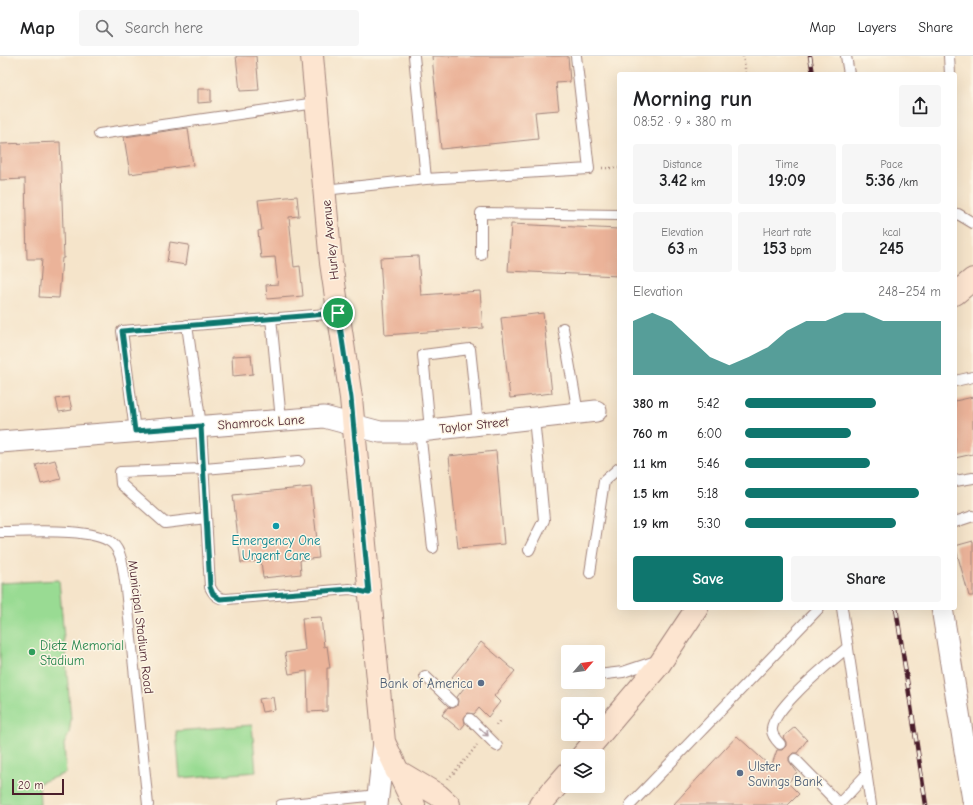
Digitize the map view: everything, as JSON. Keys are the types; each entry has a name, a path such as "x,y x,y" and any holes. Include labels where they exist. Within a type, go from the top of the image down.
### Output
{"street":[{"name":"Hurley Avenue","path":"312,56 324,190 338,313 351,398 384,742 378,800"},
{"path":"957,292 973,279"},
{"name":"Taylor Street","path":"353,425 380,432 425,430 587,412"},
{"name":"Shamrock Lane","path":"0,442 324,417 353,425"},
{"path":"588,749 664,658 696,610"},
{"path":"942,610 973,800"},
{"path":"384,742 396,770 414,805"},
{"path":"396,770 438,795 450,805"},
{"path":"540,805 561,781"}],"lane":[{"path":"414,56 426,179"},
{"path":"324,190 426,179 589,169 576,56"},
{"path":"846,56 849,72"},
{"path":"949,56 950,72"},
{"path":"99,134 316,103"},
{"path":"481,255 481,213 617,215"},
{"path":"957,214 973,223"},
{"path":"135,431 122,331 338,313"},
{"path":"271,318 281,420"},
{"path":"187,325 201,426 210,587 213,594 220,599 350,589 369,593"},
{"path":"563,328 587,412"},
{"path":"433,548 425,430 423,355 470,349 478,424"},
{"path":"957,381 973,377"},
{"path":"529,550 544,520 534,418"},
{"path":"206,518 165,523 121,484 120,472 299,461"},
{"path":"590,573 604,481 617,470"},
{"path":"957,481 973,478"},
{"path":"957,521 973,516"},
{"name":"Municipal Stadium Road","path":"0,532 68,532 94,535 112,543 122,559 148,805"},
{"path":"630,805 817,610"},
{"path":"842,610 871,805"},
{"path":"780,744 774,738 772,728 776,717 804,686 848,647"},
{"path":"605,674 623,672 664,658"},
{"path":"425,676 452,702"},
{"path":"470,719 498,746"},
{"path":"795,759 838,804 866,776"},
{"path":"281,805 378,800"}],"path":[{"path":"743,56 746,72"},
{"path":"445,782 501,719"}],"green space":[{"name":"Dietz Memorial Stadium","path":"59,580 71,720 69,734 64,744 66,773 39,783 40,805 0,805 0,583"},
{"path":"252,725 256,772 180,778 176,731"}],"building":[{"path":"236,56 256,56 259,90 240,91"},
{"path":"432,56 568,56 570,82 556,83 559,110 535,112 538,139 441,149"},
{"path":"198,89 211,89 211,102 198,103"},
{"path":"188,128 193,165 130,174 124,137"},
{"path":"60,142 64,258 62,258 59,298 39,297 42,259 27,259 25,179 0,180 0,144"},
{"path":"297,196 299,216 289,217 294,267 300,266 303,296 267,299 266,285 278,284 275,257 261,258 258,231 262,230 258,200"},
{"path":"511,224 617,229 617,276 508,271"},
{"path":"170,242 189,245 186,265 167,262"},
{"path":"418,256 421,295 480,291 483,328 385,335 380,258"},
{"path":"543,313 552,393 510,398 501,318"},
{"path":"251,355 253,374 233,376 232,356"},
{"path":"69,397 72,410 59,412 56,399"},
{"path":"973,397 973,454 957,458 957,401"},
{"path":"496,451 504,544 458,548 449,456"},
{"path":"55,460 61,479 41,484 36,465"},
{"name":"Emergency One Urgent Care","path":"311,487 319,558 300,560 301,574 263,578 261,561 241,563 233,495"},
{"path":"973,541 973,596 969,596 957,553 957,545"},
{"path":"321,617 324,647 327,646 330,668 327,668 327,711 308,712 307,671 289,674 285,653 305,650 302,618"},
{"name":"Bank of America","path":"481,642 515,671 494,696 500,702 488,717 479,708 474,714 468,713 464,718 465,724 460,730 442,715 448,707 453,708 457,706 457,697 464,688 452,677"},
{"path":"273,697 275,710 262,712 259,699"},
{"name":"Ulster Savings Bank","path":"795,727 807,740 797,753 793,753 789,757 789,761 797,772 788,783 799,794 788,805 673,805 737,736 771,767 777,750 782,750 786,746 786,742 783,737"}],"railway":[{"path":"810,56 813,72"},
{"path":"896,610 926,805"}],"place":[{"name":"Emergency One Urgent Care","path":"276,526"},
{"name":"Dietz Memorial Stadium","path":"32,652"},
{"name":"Bank of America","path":"481,683"},
{"name":"Ulster Savings Bank","path":"740,773"}],"route":[{"path":"338,313 351,398 369,593 350,589 220,599 213,594 210,587 201,426 135,431 122,331 338,313"}]}
